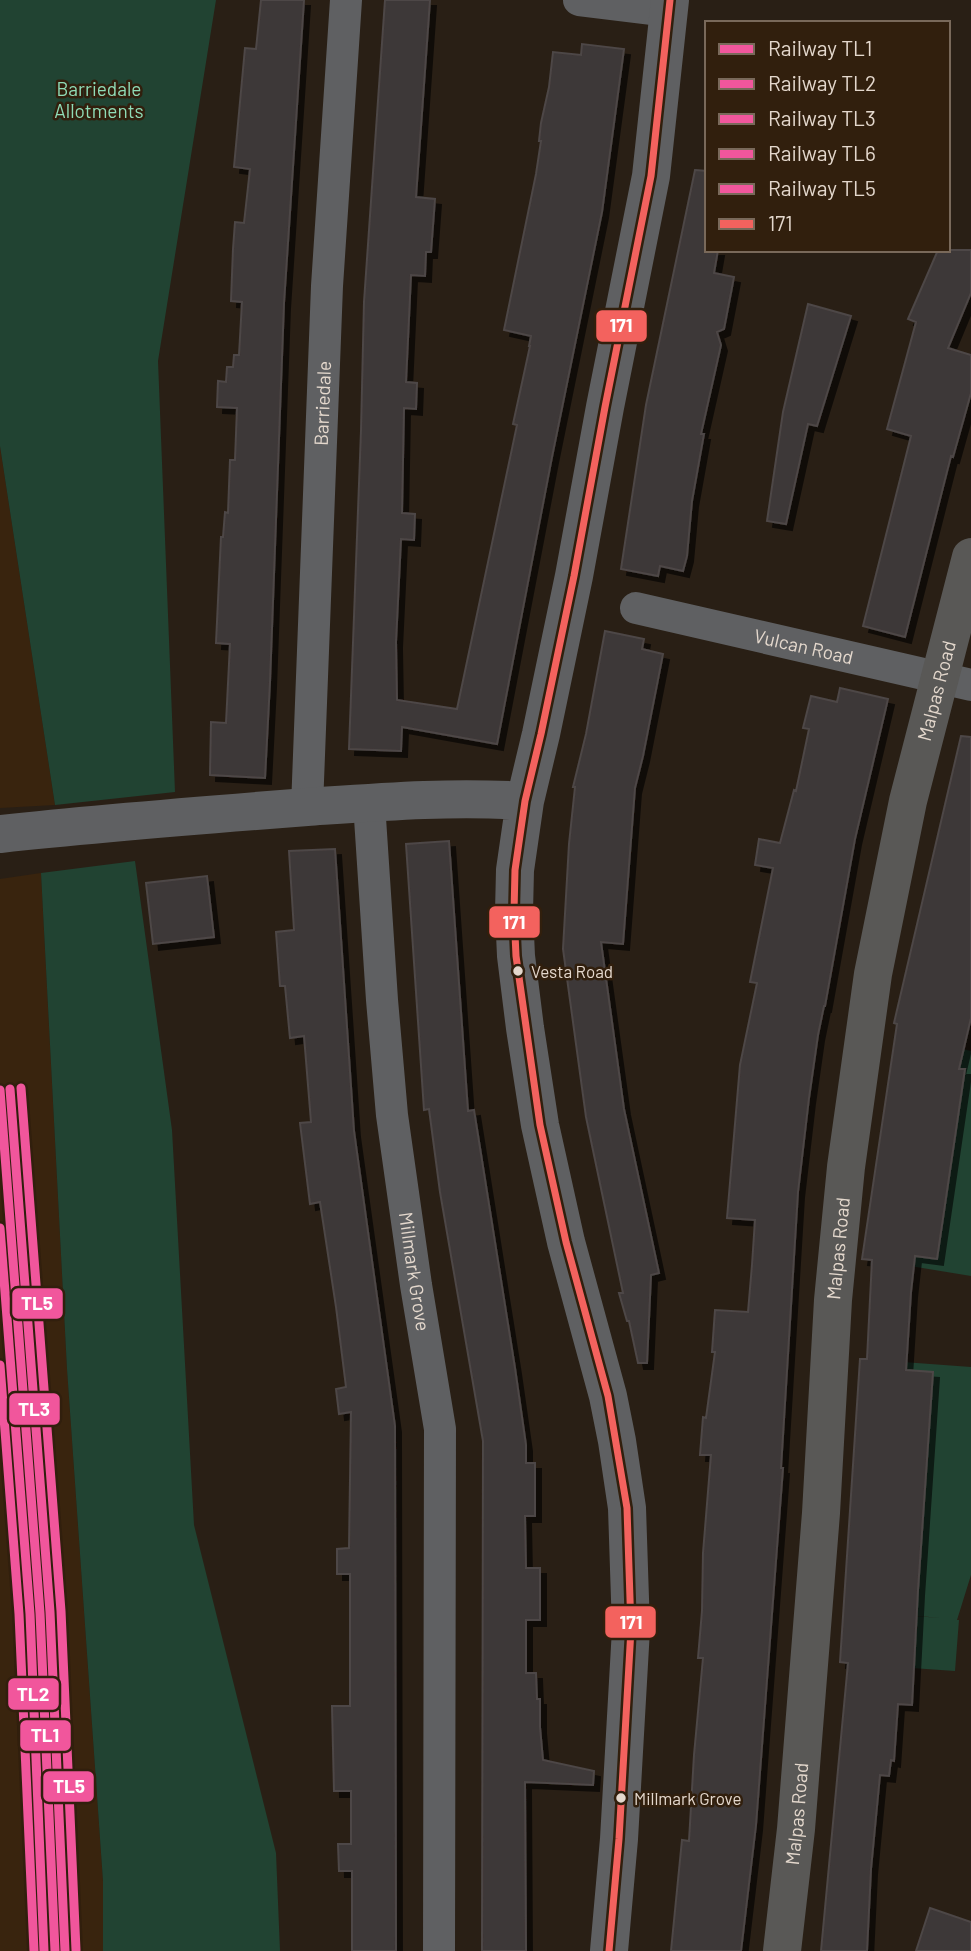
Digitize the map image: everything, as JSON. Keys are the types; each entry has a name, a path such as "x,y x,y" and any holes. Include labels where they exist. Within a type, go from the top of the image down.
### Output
{"main road":[{"name":"Malpas Road","path":"782,1951 796,1829 821,1514 833,1300 846,1167 873,974 908,800 955,681 971,557"}],"street":[{"name":"Barriedale","path":"307,807 327,286 346,0"},
{"path":"579,0 670,5 651,176 571,589 525,801 515,870 516,956 540,1125 566,1242 608,1396 626,1508 631,1629 610,1951"},
{"name":"Vulcan Road","path":"636,608 955,681"},
{"path":"0,834 99,823 369,803 483,798 525,801"},
{"name":"Millmark Grove","path":"369,803 392,1115 440,1429 439,1951"}],"shaded area":[{"path":"0,446 55,805 0,808"},
{"path":"41,873 67,1369 103,1881 103,1951 0,1951 0,879"}],"green space":[{"name":"Barriedale Allotments","path":"0,0 216,0 158,361 175,792 55,805 0,446"},
{"path":"135,861 172,1130 194,1525 276,1853 280,1951 103,1951 103,1881 67,1369 41,873"},
{"path":"895,1034 971,1051 971,1276 904,1265 906,1255 937,1259 950,1174 919,1169 953,1152 958,1117 927,1112 930,1096 960,1100 965,1070 934,1065 936,1050 894,1044"},
{"path":"903,1362 971,1367 971,1575 957,1620 955,1671 883,1666 914,1660 917,1629 885,1626 886,1614 941,1618 885,1613 917,1606 926,1469 896,1467 897,1448 928,1450 930,1419 900,1401 931,1403 933,1372 903,1370"}],"building":[{"path":"261,0 304,0 284,303 265,778 210,775 211,722 226,723 230,644 216,643 221,537 225,512 228,513 230,460 235,460 237,408 217,407 218,381 226,382 227,367 233,367 234,355 239,355 242,302 231,301 233,249 235,222 244,223 250,169 234,167 245,48 256,49"},
{"path":"385,0 430,0 416,197 435,199 431,252 426,252 425,276 411,275 406,382 417,383 416,409 404,408 402,513 415,514 414,540 401,539 396,642 397,700 457,709 517,425 513,424 530,346 531,336 504,330 536,174 553,52 581,55 582,44 624,49 602,212 497,744 402,727 401,751 349,749 364,302"},
{"path":"695,170 705,171 705,252 718,252 714,273 734,277 724,329 717,332 721,345 701,434 704,434 692,501 687,556 683,571 660,566 658,576 621,569 646,405"},
{"path":"971,250 971,293 948,348 971,355 971,393 953,457 951,456 905,637 863,626 911,436 887,429 916,322 908,319 937,252"},
{"path":"808,304 851,316 817,426 808,424 786,524 767,521 783,412"},
{"path":"605,631 644,639 642,649 663,654 635,788 623,944 601,942 624,1109 659,1273 651,1275 647,1363 638,1363 629,1321 619,1293 623,1293 586,1117 563,949 573,787"},
{"path":"840,688 888,699 855,839 818,1035 809,1098 798,1192 783,1468 756,1825 741,1951 671,1951 682,1840 689,1841 703,1658 698,1658 711,1455 700,1455 703,1417 706,1418 715,1352 712,1352 715,1310 748,1312 752,1265 755,1220 727,1218 740,1065 757,983 750,982 773,868 755,865 759,839 780,843 794,790 796,791 809,729 803,728 811,696 837,702"},
{"path":"961,736 971,737 971,1018 959,1069 965,1069 937,1259 915,1256 911,1292 906,1370 933,1372 912,1705 898,1704 894,1761 891,1760 889,1776 880,1775 867,1951 821,1951 848,1663 840,1662 860,1359 867,1359 872,1260 862,1259 897,1024 894,1023"},
{"path":"449,841 468,1111 474,1110 515,1368 526,1463 535,1463 535,1516 525,1516 526,1568 540,1568 540,1620 526,1620 526,1673 536,1673 543,1760 594,1771 593,1785 525,1782 526,1951 482,1951 483,1441 440,1192 429,1109 424,1110 406,844"},
{"path":"335,849 354,1131 395,1426 396,1951 352,1951 352,1871 339,1871 338,1844 351,1844 351,1791 334,1791 332,1706 350,1706 350,1574 337,1574 337,1549 349,1548 351,1412 339,1414 336,1389 346,1387 336,1307 320,1202 310,1204 300,1123 311,1122 304,1036 290,1038 285,986 280,986 276,932 294,930 289,851"},
{"path":"207,876 214,937 153,944 146,883"},
{"path":"930,1908 971,1922 971,1951 916,1951"}],"rail line":[{"name":"TL5","path":"21,1088 61,1611 76,1950"},
{"name":"TL3","path":"10,1089 50,1612 65,1951"},
{"name":"TL1","path":"0,1090 40,1613 55,1951"},
{"name":"TL2","path":"0,1228 30,1614 44,1951"},
{"name":"TL6","path":"0,1365 19,1614 34,1951"}],"transit line":[{"name":"171","path":"609,1951 619,1839 631,1629 627,1508 608,1396 566,1242 540,1125 516,956 515,870 525,801 574,576 651,176 670,0"}],"place":[{"name":"Vesta Road","path":"518,971"},
{"name":"Millmark Grove","path":"621,1798"}]}
